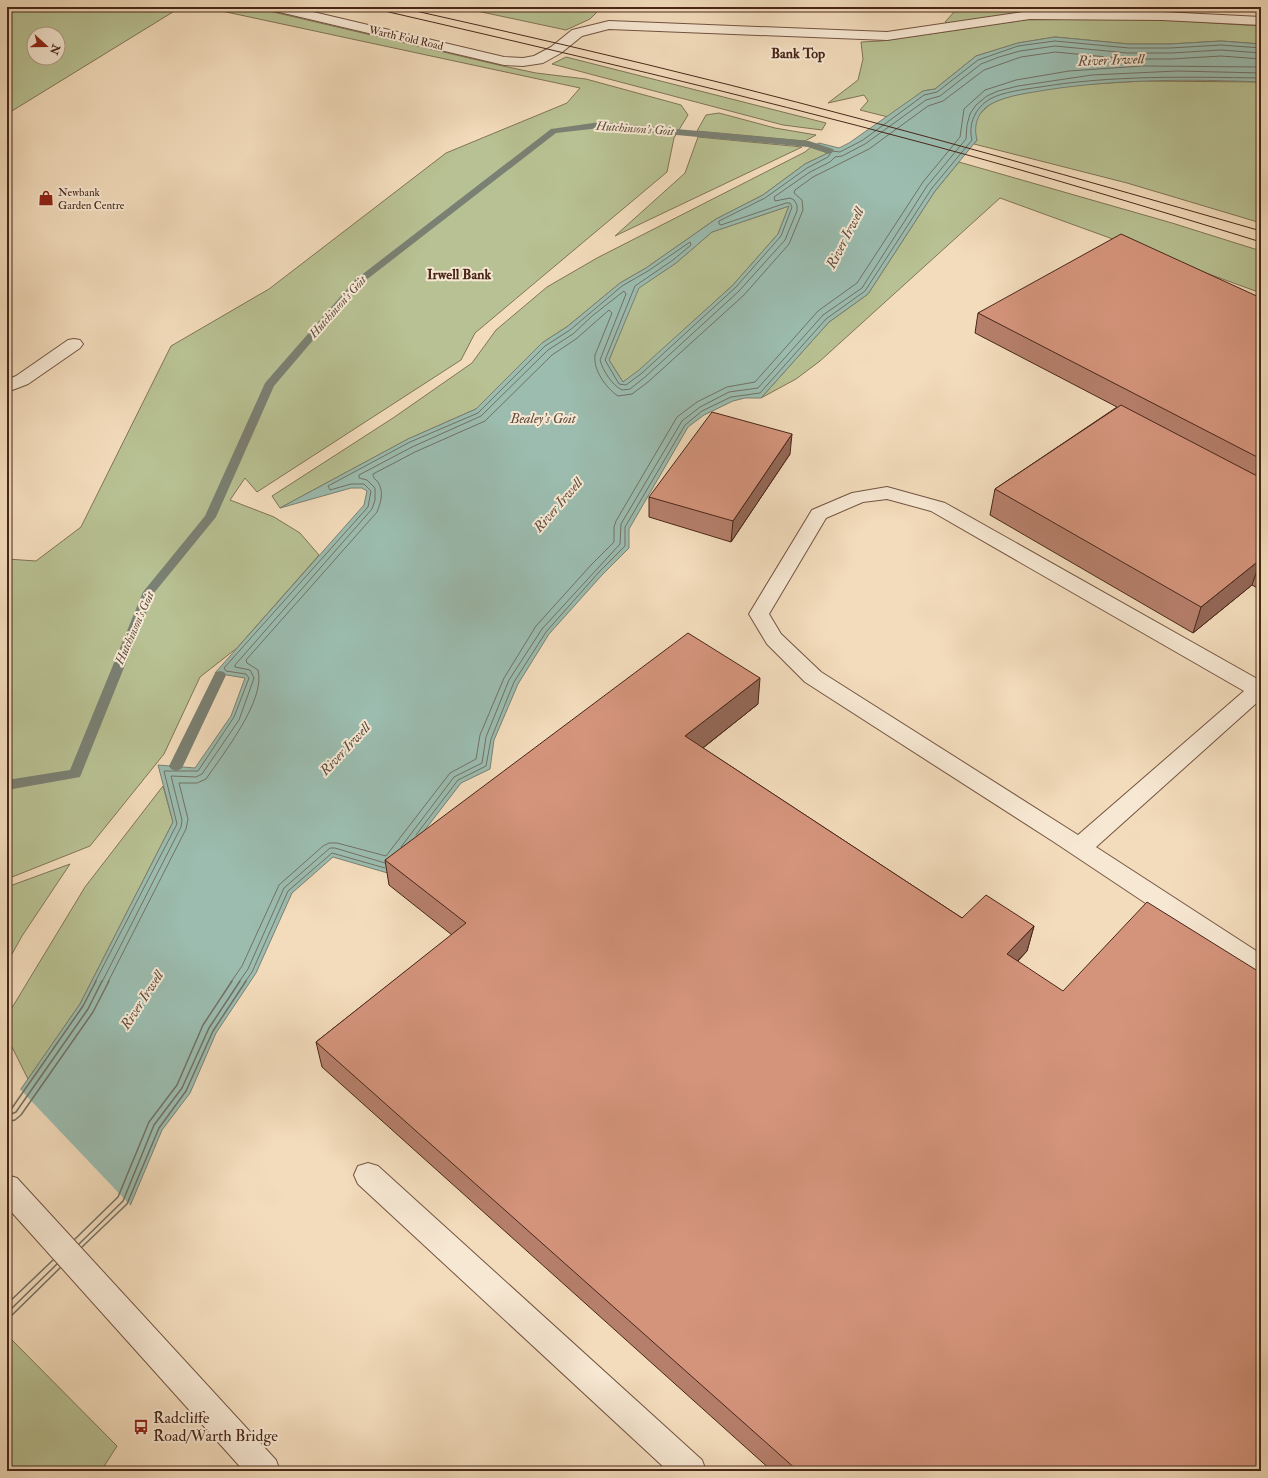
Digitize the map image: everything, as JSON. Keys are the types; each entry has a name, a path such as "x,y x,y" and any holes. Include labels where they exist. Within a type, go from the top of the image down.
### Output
{"street":[{"name":"Warth Fold Road","path":"275,7 504,61 524,62 538,60 556,50 577,33 609,25 887,36 1030,14 1162,16 1261,21"},
{"path":"7,387 22,380 74,344"},
{"path":"1079,848 1260,691 938,507 887,493 859,497 819,514 760,614 774,639 813,677 1261,967"},
{"path":"368,1175 691,1471"},
{"path":"7,1188 265,1471"}],"green space":[{"path":"7,7 181,7 7,114"},
{"path":"203,7 252,7 503,66 536,73 586,79 681,105 688,115 674,138 667,172 475,333 461,360 257,492 245,478 230,500 274,517 300,533 319,555 237,648 200,677 164,754 90,846 7,879 7,559 36,561 81,527 171,346 269,289 446,153 567,103 580,88"},
{"path":"458,7 602,7 590,19 566,30"},
{"path":"953,7 1220,7 1225,10 1162,13 1027,12 954,26 945,22 955,11"},
{"path":"1031,19 1150,19 1261,26 1261,44 1221,41 1170,44 1129,44 1055,37 1018,43 976,56 935,89 923,91 888,117 860,110 868,101 864,95 828,103 858,80 863,59 861,42 881,41"},
{"path":"566,57 826,123 822,130 783,125 552,64"},
{"path":"1142,81 1261,82 1261,223 1127,183 974,144 977,140 975,122 978,116 994,102 1010,96 1066,86"},
{"path":"719,113 775,128 816,135 805,141 697,131 706,115"},
{"path":"698,137 802,147 615,236 685,173"},
{"path":"811,147 828,153 805,164 763,195 716,219 646,268 620,283 568,326 542,343 476,409 408,439 280,508 272,496 393,418 472,363 496,330 547,287 597,258 805,152"},
{"path":"959,162 1172,223 1261,251 1261,293 1000,198 820,361 796,379 761,398 829,322 868,294 935,191"},
{"path":"789,206 778,234 733,285 639,371 623,382 609,360 638,288 676,263 712,232"},
{"path":"163,786 173,822 80,1004 28,1079 7,1037 7,1016 85,887"},
{"path":"70,864 22,936 7,963 7,887"},
{"path":"7,1335 117,1446 101,1471 7,1471"}],"water":[{"path":"1055,37 1129,44 1170,44 1221,41 1261,44 1261,82 1180,80 1073,86 1006,98 988,106 980,114 976,124 977,140 935,191 868,294 829,322 761,398 745,398 733,401 704,415 688,427 629,529 629,548 602,575 549,634 518,684 494,740 490,769 461,783 391,874 333,857 292,893 256,973 216,1033 190,1093 162,1130 130,1206 7,1109 80,1004 173,822 158,765 195,768 231,716 245,678 215,673 364,505 367,491 362,488 351,488 280,508 408,439 476,409 542,343 568,326 620,283 646,268 716,219 763,195 805,164 828,153 811,147 819,143 839,148 849,143 923,91 935,89 976,56 1018,43","holes":["789,206 778,234 733,285 639,370 623,382 609,360 639,288 676,263 712,232"]}],"pier":[{"path":"19,1088 132,1207 8,1327 7,1105"}],"building":[{"path":"1121,234 1261,298 1261,459 978,313"},
{"path":"1121,405 1261,478 1261,559 1201,607 995,489"},
{"path":"712,412 792,434 733,521 649,497"},
{"path":"688,633 760,678 685,736 962,918 986,895 1034,926 1007,954 1063,991 1147,902 1261,973 1261,1471 798,1471 316,1042 466,923 385,860"}],"waterway":[{"name":"Hutchinson's Goit","path":"7,785 75,774 149,592 210,517 269,385 358,282 554,131 600,125 809,144 830,151"},
{"path":"176,766 220,675"}],"tram line":[{"path":"367,7 647,73 969,155 1261,242"},
{"path":"398,7 605,55 797,102 996,156 1261,231"}],"place":[{"name":"Newbank Garden Centre","path":"46,198"},
{"name":"Radcliffe Road/Warth Bridge","path":"141,1427"}],"district":[{"name":"Bank Top","path":"798,53"},
{"name":"Irwell Bank","path":"459,274"}],"water label":[{"name":"River Irwell","path":"1111,60"},
{"name":"River Irwell","path":"845,238"},
{"name":"Bealey's Goit","path":"543,418"},
{"name":"River Irwell","path":"558,505"},
{"name":"River Irwell","path":"345,749"},
{"name":"River Irwell","path":"142,1000"}]}
